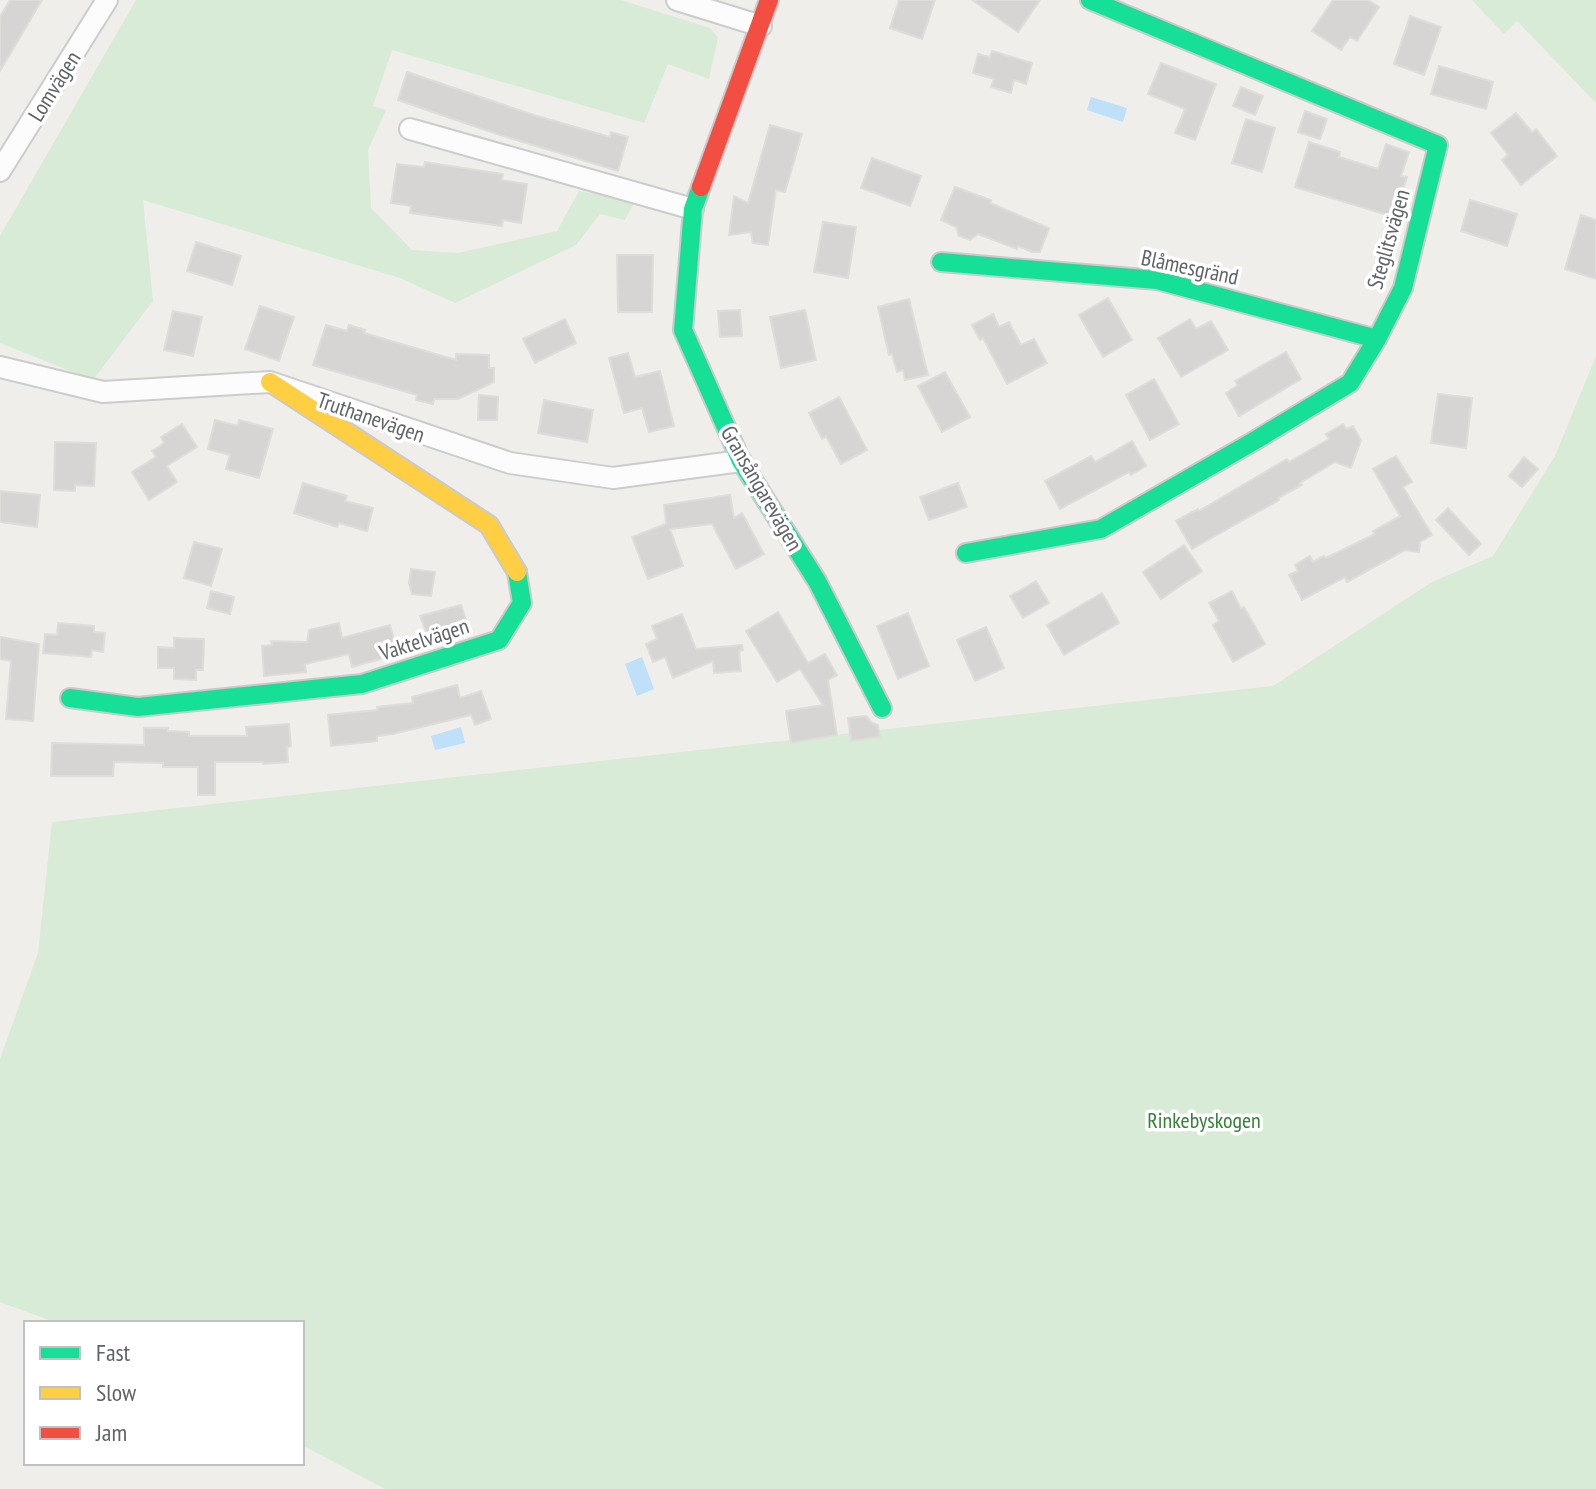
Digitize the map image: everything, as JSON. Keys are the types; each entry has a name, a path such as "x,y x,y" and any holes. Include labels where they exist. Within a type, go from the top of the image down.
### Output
{"street":[{"name":"Lomvägen","path":"0,171 107,0"},
{"path":"677,0 761,26"},
{"name":"Gransångarevägen","path":"769,0 693,209 683,330 741,461 817,581 882,708"},
{"name":"Steglitsvägen","path":"966,553 1101,529 1350,383 1403,288 1438,145 1090,0"},
{"path":"410,129 693,209"},
{"name":"Blåmesgränd","path":"941,262 1157,280 1377,339"},
{"name":"Truthanevägen","path":"0,367 103,392 270,382 510,463 613,478 741,461"},
{"name":"Vaktelvägen","path":"70,698 138,707 362,684 499,640 522,603 518,573 489,525 270,382"}],"green space":[{"path":"136,0 621,0 710,28 718,38 709,79 668,64 644,123 392,50 373,106 386,110 368,150 371,208 412,250 458,253 557,231 579,191 635,201 625,220 600,214 576,245 455,303 400,278 143,200 153,301 93,380 0,343 0,236"},
{"path":"1472,0 1596,0 1596,103 1517,21 1504,34"},
{"name":"Rinkebyskogen","path":"1596,356 1596,1489 385,1489 304,1446 304,1321 52,1321 0,1302 0,1059 38,953 52,822 1273,686 1432,582 1493,556 1555,456"}],"water":[{"path":"1091,97 1127,108 1123,122 1087,110"},
{"path":"642,657 654,689 637,696 625,664"},
{"path":"461,727 465,743 435,750 431,736"}],"building":[{"path":"10,0 42,0 0,71 0,17"},
{"path":"899,0 935,0 922,39 890,28"},
{"path":"972,0 1040,0 1018,32"},
{"path":"1333,0 1368,0 1379,7 1357,41 1350,37 1341,50 1312,31"},
{"path":"1410,16 1441,27 1424,75 1394,64"},
{"path":"992,51 1032,63 1026,84 1014,80 1011,93 991,87 994,79 973,73 978,54 990,57"},
{"path":"1161,63 1216,84 1195,140 1175,133 1185,109 1148,94"},
{"path":"1439,66 1493,82 1486,109 1431,94"},
{"path":"407,72 534,115 610,137 611,132 628,137 618,171 398,100"},
{"path":"1241,87 1263,96 1255,115 1233,106"},
{"path":"1305,111 1327,119 1320,139 1298,132"},
{"path":"1516,113 1532,132 1536,129 1557,156 1521,185 1502,160 1508,155 1491,133"},
{"path":"1246,119 1275,128 1262,172 1232,163"},
{"path":"770,125 802,134 785,192 776,190 768,245 753,243 751,232 729,235 734,196 748,203"},
{"path":"1309,142 1340,152 1339,157 1378,169 1386,144 1409,152 1401,176 1407,177 1394,217 1295,187"},
{"path":"872,158 921,176 910,206 861,188"},
{"path":"425,162 503,174 502,180 527,184 521,223 503,220 502,226 410,213 411,206 391,203 397,164 424,167"},
{"path":"955,187 991,200 990,203 1049,228 1040,252 1018,246 1017,249 978,234 970,240 959,236 956,227 941,220"},
{"path":"1470,200 1517,214 1507,246 1461,231"},
{"path":"1581,215 1596,220 1596,279 1565,269"},
{"path":"823,222 856,227 848,278 814,272"},
{"path":"196,242 241,256 232,285 187,271"},
{"path":"617,255 653,255 652,312 618,312"},
{"path":"1108,298 1132,340 1103,357 1079,315"},
{"path":"909,299 928,375 905,380 903,370 897,372 892,354 889,355 878,307"},
{"path":"260,306 294,317 279,361 245,349"},
{"path":"740,310 742,336 720,337 718,311"},
{"path":"805,310 816,360 781,368 770,317"},
{"path":"173,311 202,317 193,356 164,350"},
{"path":"993,314 999,327 1009,322 1021,345 1034,339 1047,363 1007,384 983,338 980,340 972,325"},
{"path":"565,319 576,343 535,363 523,339"},
{"path":"1190,319 1196,329 1211,321 1228,350 1181,377 1158,338"},
{"path":"326,325 347,331 349,325 365,330 364,333 456,360 456,354 489,355 489,368 494,368 494,382 458,399 434,399 433,404 416,400 417,395 313,365"},
{"path":"1286,352 1301,379 1239,416 1226,393 1238,385 1235,381"},
{"path":"628,353 635,377 660,371 674,426 649,432 642,408 624,413 609,358"},
{"path":"945,372 970,417 942,432 918,386"},
{"path":"1154,379 1179,424 1150,440 1126,395"},
{"path":"1438,394 1472,398 1466,448 1431,443"},
{"path":"479,395 498,397 497,420 478,420"},
{"path":"839,397 867,450 841,464 826,436 822,439 809,413"},
{"path":"544,400 593,410 587,442 538,433"},
{"path":"215,420 238,426 239,420 273,429 259,478 226,469 230,455 208,449"},
{"path":"182,424 197,447 167,466 177,482 149,500 132,472 156,457 152,451 164,443 161,437"},
{"path":"1343,424 1347,429 1353,426 1361,440 1351,468 1335,462 1279,500 1192,549 1176,521 1329,439 1326,434"},
{"path":"1132,441 1146,466 1060,509 1045,481 1091,456 1095,462"},
{"path":"55,442 96,443 94,486 75,485 75,491 54,490"},
{"path":"1396,456 1412,482 1403,487 1432,535 1420,542 1419,552 1405,550 1347,582 1345,577 1302,600 1289,575 1298,571 1295,565 1310,556 1313,562 1324,556 1326,558 1375,534 1373,531 1400,516 1373,469"},
{"path":"1524,457 1538,469 1522,487 1509,476"},
{"path":"303,483 347,496 345,501 373,508 367,531 339,523 337,527 294,513"},
{"path":"958,483 967,507 929,520 920,497"},
{"path":"0,491 40,495 37,527 0,522"},
{"path":"730,495 734,518 742,513 764,554 736,569 712,524 670,529 683,566 648,579 632,537 666,524 664,505"},
{"path":"1448,508 1481,544 1469,555 1436,520"},
{"path":"194,542 222,549 211,586 184,578"},
{"path":"1184,545 1202,571 1161,599 1143,572"},
{"path":"411,569 435,572 431,596 412,594 409,583"},
{"path":"1036,581 1049,603 1023,618 1010,596"},
{"path":"211,591 234,597 230,614 207,608"},
{"path":"1232,591 1265,644 1233,662 1213,625 1219,621 1209,603"},
{"path":"1102,593 1119,623 1064,655 1047,625"},
{"path":"461,605 470,631 446,638 444,631 428,637 420,616"},
{"path":"778,612 808,663 825,654 837,675 828,680 837,735 791,743 786,711 823,705 800,669 777,682 746,631"},
{"path":"908,613 929,666 898,679 877,626"},
{"path":"682,614 696,649 742,645 743,650 739,651 741,671 714,673 713,661 673,678 665,657 653,662 646,644 657,639 652,626"},
{"path":"58,623 94,626 94,632 105,633 103,652 92,650 91,657 43,653 45,634 57,635"},
{"path":"339,623 342,638 390,625 398,654 352,667 349,654 305,664 306,672 264,676 262,646 272,645 271,641 307,642 309,630"},
{"path":"986,627 1004,668 975,681 957,640"},
{"path":"0,637 39,644 33,721 6,719 11,661 0,659"},
{"path":"174,638 204,639 203,670 196,670 196,680 174,679 174,668 158,668 158,647 174,648"},
{"path":"457,685 460,698 481,691 491,719 475,725 471,715 377,736 377,741 331,746 328,715 413,703 412,697"},
{"path":"866,716 878,725 880,737 851,741 848,718"},
{"path":"289,724 291,746 287,747 288,762 215,762 215,795 198,795 198,767 114,762 113,776 51,776 52,743 144,745 144,728 168,728 168,731 189,732 189,736 247,736 246,727"}],"traffic: fast":[{"path":"966,553 1101,529 1350,383 1403,288 1438,145 1090,0"},
{"path":"701,187 693,209 683,330 741,461 817,581 882,708"},
{"path":"941,262 1157,280 1377,339"},
{"path":"70,698 138,707 362,684 499,640 522,603 517,572"}],"traffic: slow":[{"path":"270,382 489,525 517,572"}],"traffic: jam":[{"path":"701,187 769,0"}]}
